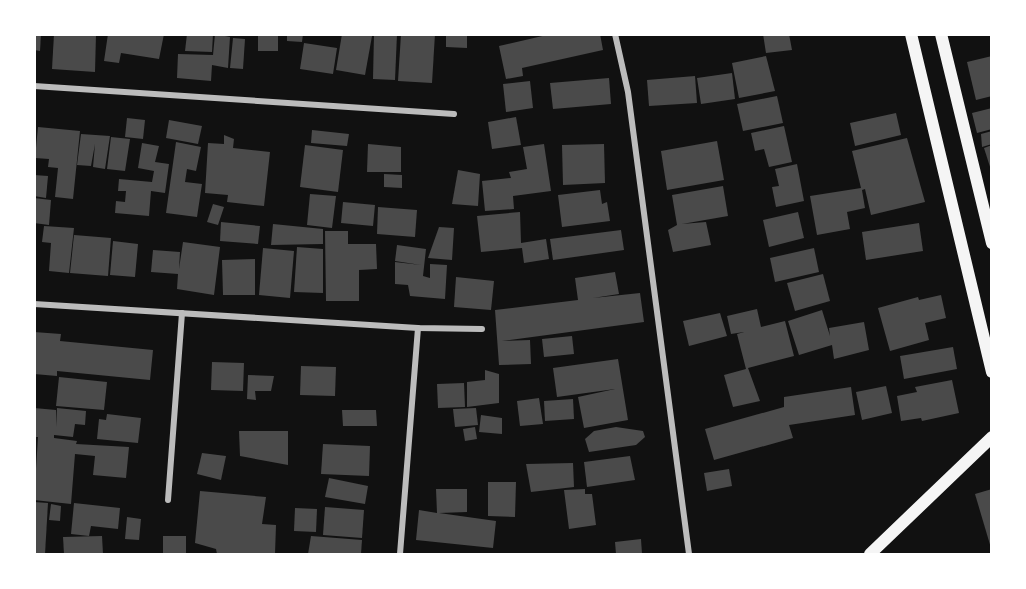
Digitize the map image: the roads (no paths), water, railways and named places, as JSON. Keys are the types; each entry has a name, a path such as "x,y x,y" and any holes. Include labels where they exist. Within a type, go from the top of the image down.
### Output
{"main road":[{"path":"911,34 992,372"},
{"path":"941,34 992,243"},
{"path":"870,555 992,437"}],"street":[{"path":"615,34 628,92 689,555"},
{"path":"34,86 454,114"},
{"path":"34,304 418,328 483,329"},
{"path":"168,500 182,313"},
{"path":"400,555 418,328"}]}
